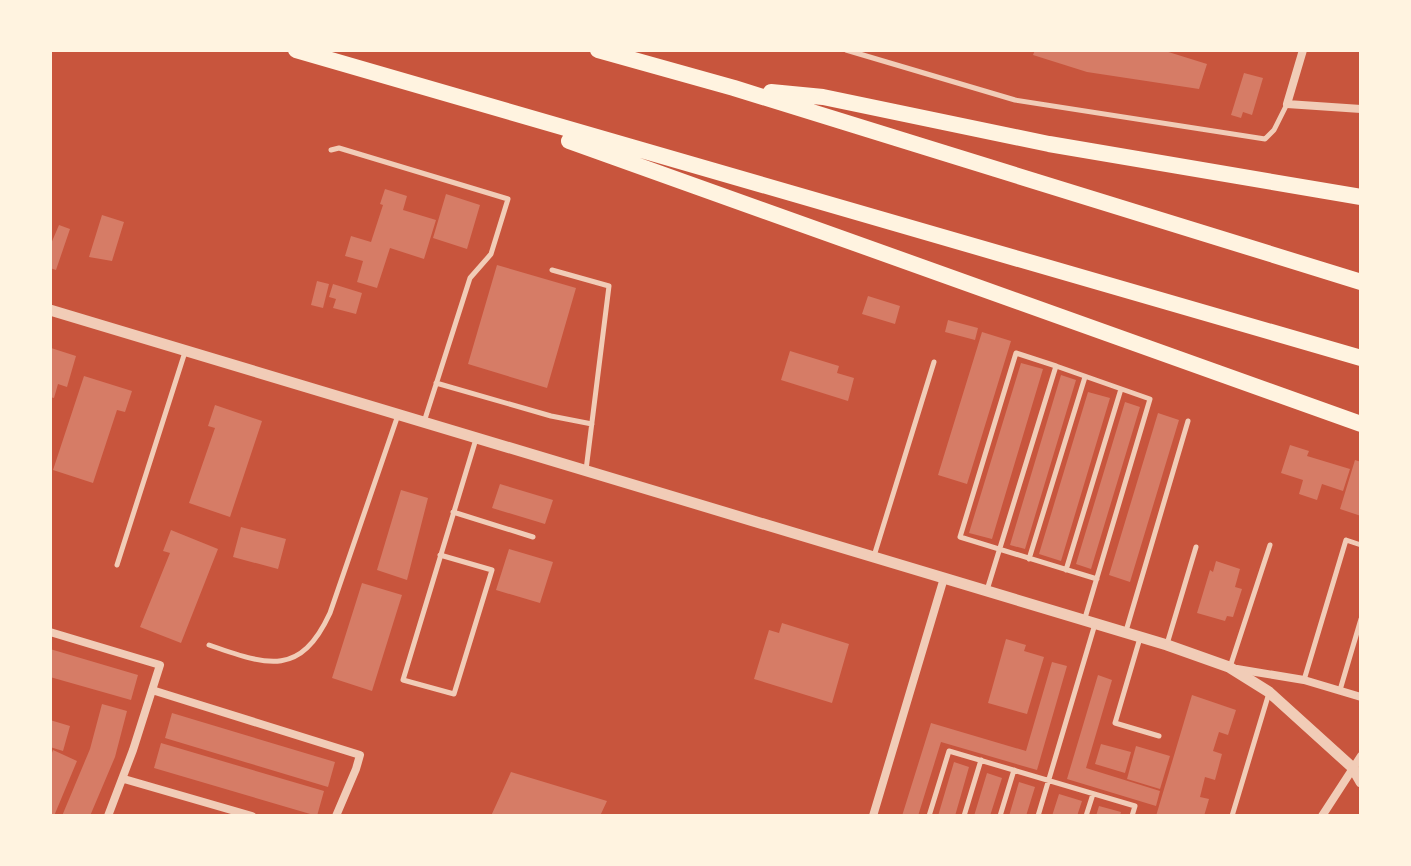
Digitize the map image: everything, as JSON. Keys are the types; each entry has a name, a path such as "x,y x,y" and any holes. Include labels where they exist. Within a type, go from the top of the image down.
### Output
{"highway":[{"path":"296,50 1361,358"},
{"path":"598,50 734,88 1361,282"},
{"path":"734,88 823,97 1049,144 1361,197"},
{"path":"425,89 1361,424"}],"street":[{"path":"1303,50 1287,104 1361,109"},
{"path":"50,310 1125,632 1229,667 1304,680 1361,697"},
{"path":"873,816 944,578"},
{"path":"50,632 160,665 124,779 108,816"},
{"path":"1229,667 1269,692 1353,768 1361,782"},
{"path":"152,690 360,755 336,816"},
{"path":"1322,816 1361,756"},
{"path":"124,779 252,816"}],"lane":[{"path":"846,50 1015,100 1265,139 1274,130 1287,104"},
{"path":"331,150 339,148 508,199 491,254 470,278 424,422"},
{"path":"552,270 609,286 586,471"},
{"path":"117,565 186,351"},
{"path":"1038,816 1090,622 1097,579 1150,399 1016,353 960,537 1097,579"},
{"path":"874,557 934,362"},
{"path":"987,591 1056,366"},
{"path":"1029,559 1085,377"},
{"path":"436,383 551,416 592,424"},
{"path":"1066,570 1121,389"},
{"path":"209,645 259,661 300,656 309,649 330,613 398,414"},
{"path":"1125,632 1188,421"},
{"path":"440,555 492,570 454,694 403,680 440,555 453,512 477,438"},
{"path":"453,512 533,537"},
{"path":"1304,680 1346,540 1361,545"},
{"path":"1229,667 1270,545"},
{"path":"1167,645 1196,547"},
{"path":"1340,690 1361,619"},
{"path":"1140,637 1115,723 1159,736"},
{"path":"1232,816 1269,692"},
{"path":"929,816 949,751 1135,806 1132,816"},
{"path":"964,816 981,760"},
{"path":"1000,816 1014,770"},
{"path":"1086,816 1093,794"}],"building":[{"path":"1035,50 1162,50 1207,64 1199,89 1087,72 1033,55"},
{"path":"1244,73 1263,78 1252,115 1243,112 1241,118 1231,115"},
{"path":"385,189 407,196 403,210 436,220 424,259 390,248 377,288 357,282 363,261 345,256 351,236 371,242"},
{"path":"446,194 480,205 467,249 433,238"},
{"path":"102,215 124,222 112,261 89,257"},
{"path":"59,225 70,229 56,270 50,268 50,246"},
{"path":"497,265 576,288 547,388 468,364"},
{"path":"317,281 329,284 323,308 311,305"},
{"path":"333,284 362,293 356,314 333,308 336,299 329,297"},
{"path":"868,296 900,306 895,324 862,314"},
{"path":"948,320 978,328 975,340 945,332"},
{"path":"982,332 1011,341 967,484 938,475"},
{"path":"51,348 76,356 67,387 58,384 54,398 50,397"},
{"path":"790,351 839,366 837,373 854,378 848,401 781,380"},
{"path":"1021,363 1043,369 992,539 969,533"},
{"path":"1061,375 1076,380 1025,549 1010,545"},
{"path":"84,376 132,391 125,412 117,410 93,483 53,470"},
{"path":"1088,392 1110,398 1061,561 1039,554"},
{"path":"1125,402 1140,407 1091,569 1076,564"},
{"path":"215,405 262,421 230,517 189,503 215,428 208,426"},
{"path":"1158,413 1179,420 1130,582 1109,575"},
{"path":"1290,445 1309,451 1307,456 1350,469 1343,491 1322,484 1317,500 1299,494 1303,480 1281,473"},
{"path":"1355,460 1361,462 1361,516 1340,509"},
{"path":"500,484 553,500 545,524 492,508"},
{"path":"401,490 428,498 407,580 377,570"},
{"path":"241,527 286,539 278,569 233,557"},
{"path":"171,530 218,549 181,643 140,627 170,553 163,551"},
{"path":"509,549 553,562 540,603 496,590"},
{"path":"1216,561 1240,569 1235,587 1242,589 1233,617 1227,616 1225,621 1197,613 1210,570 1213,572"},
{"path":"362,583 402,595 372,691 332,678"},
{"path":"782,623 849,644 832,703 754,679 769,630 779,633"},
{"path":"1006,639 1026,645 1024,651 1044,657 1027,714 988,703"},
{"path":"50,649 138,675 131,700 50,677"},
{"path":"1052,662 1067,666 1037,770 941,742 918,816 902,816 931,723 1026,751"},
{"path":"1098,675 1112,680 1086,768 1160,791 1156,806 1067,779"},
{"path":"1192,695 1236,710 1228,735 1219,732 1213,751 1222,754 1215,780 1205,777 1200,797 1209,799 1204,816 1156,816"},
{"path":"102,704 127,711 115,757 90,816 62,816 90,749"},
{"path":"172,713 335,762 328,787 165,738"},
{"path":"50,720 70,726 63,751 50,747"},
{"path":"161,743 324,791 317,816 154,768"},
{"path":"1101,744 1131,752 1125,773 1095,764"},
{"path":"1136,746 1170,756 1160,789 1127,779"},
{"path":"53,750 77,761 54,816 50,816 50,758"},
{"path":"954,762 969,767 955,816 938,816"},
{"path":"511,772 607,801 600,816 491,816"},
{"path":"987,773 1002,778 990,816 974,816"},
{"path":"1019,782 1035,787 1026,816 1009,816"},
{"path":"1059,794 1082,801 1077,816 1052,816"},
{"path":"1099,806 1121,812 1120,816 1096,816"}]}
